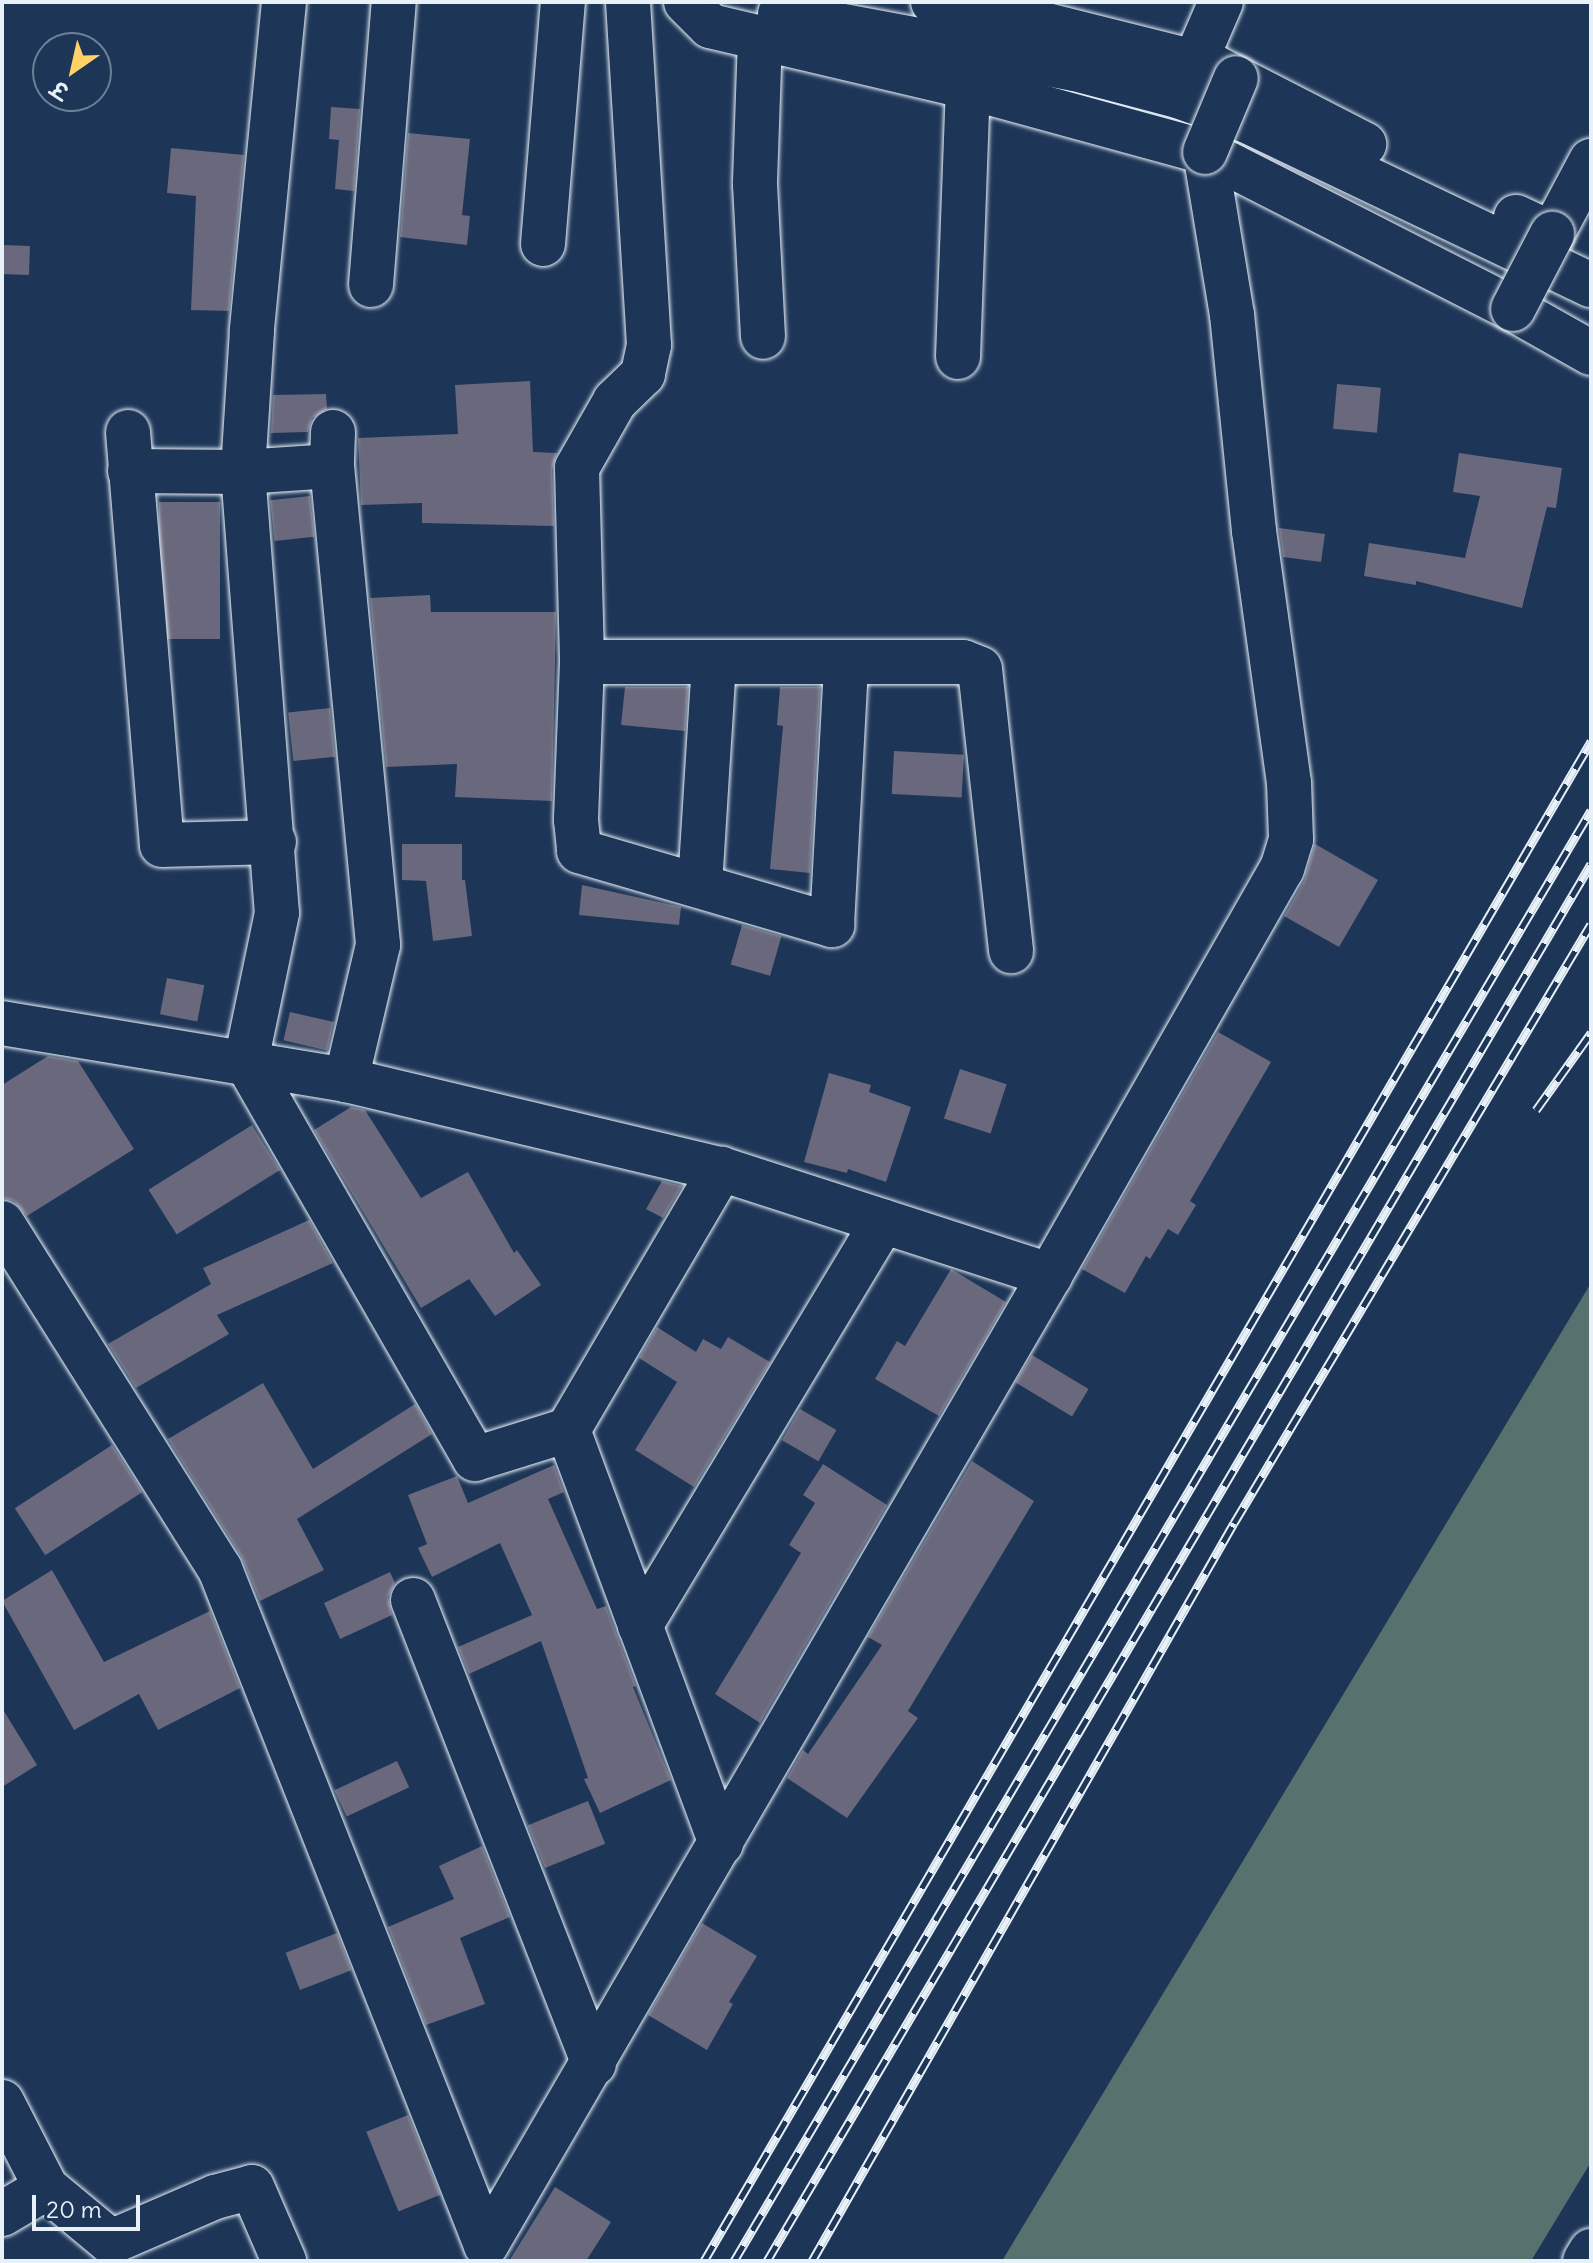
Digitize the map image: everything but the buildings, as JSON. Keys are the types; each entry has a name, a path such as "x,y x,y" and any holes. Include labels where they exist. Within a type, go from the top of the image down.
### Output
{"street":[{"path":"284,2 252,331 243,472 274,842 277,913 246,1061 475,1459 568,1430 721,1169"},
{"path":"371,285 394,2"},
{"path":"543,244 563,2"},
{"path":"628,2 649,345 643,374 615,401 577,468 582,662 576,820 579,851 832,925 846,664"},
{"path":"686,2 710,26 968,87 1205,152 1513,309 1591,353"},
{"path":"712,2 1075,69 1178,96 1247,121 1591,285"},
{"path":"933,2 1017,9 1195,62 1236,78 1412,169 1552,234"},
{"path":"1195,62 1221,2"},
{"path":"760,38 755,184 763,337"},
{"path":"2,1223 220,1569 486,2245 594,2064 1282,869 1291,839 1289,783 1254,531 1232,315 1205,152 1236,78"},
{"path":"958,357 968,87"},
{"path":"1513,309 1591,161"},
{"path":"274,842 162,845 129,451 243,472 332,449 378,945 346,1080"},
{"path":"582,662 963,662 980,669 1011,951"},
{"path":"700,885 714,664"},
{"path":"2,1023 346,1080 721,1169 1050,1275"},
{"path":"640,1626 883,1221"},
{"path":"568,1430 721,1844"},
{"path":"413,1600 594,2064"},
{"path":"2,2102 46,2188 111,2242 215,2197 252,2187 284,2261"},
{"path":"2,2214 46,2188"},
{"path":"1585,2261 1591,2251"}],"green space":[{"path":"1591,1283 1591,2162 1531,2261 1002,2261"}],"railway":[{"path":"704,2261 1591,741"},
{"path":"734,2261 1591,810"},
{"path":"767,2261 1591,864"},
{"path":"812,2261 1234,1523 1591,924"},
{"path":"1536,1110 1591,1033"}]}
